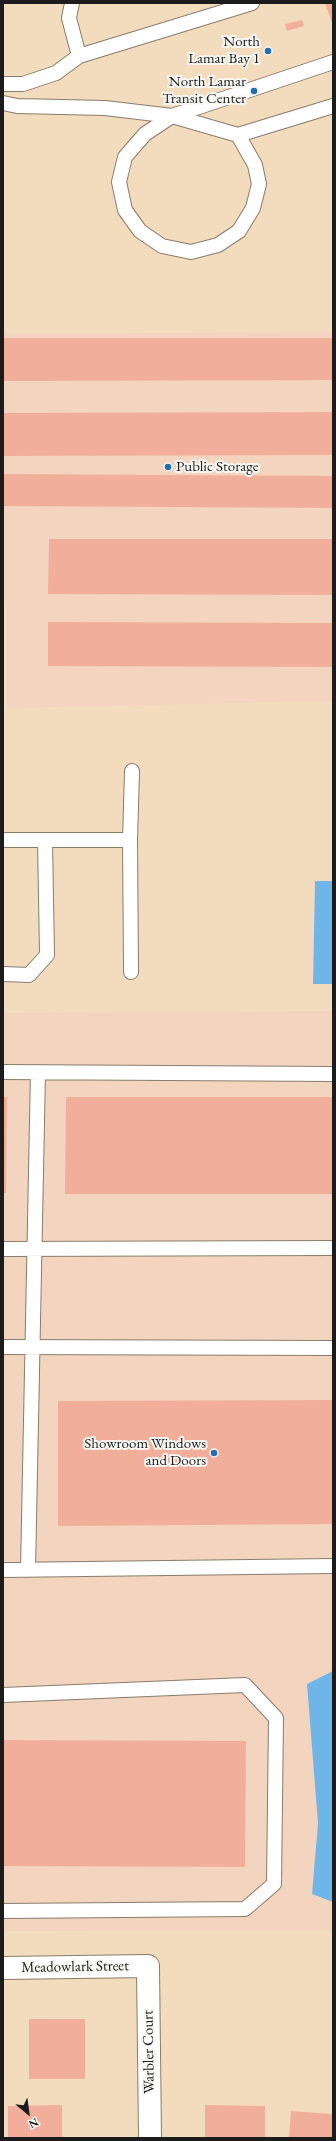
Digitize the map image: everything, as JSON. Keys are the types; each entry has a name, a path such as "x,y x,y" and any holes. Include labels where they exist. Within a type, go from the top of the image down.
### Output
{"street":[{"name":"Meadowlark Street","path":"3,1968 148,1966"},
{"name":"Warbler Court","path":"148,1966 150,2138"}],"lane":[{"path":"72,3 69,18 79,56"},
{"path":"3,84 23,84 56,73 79,56 252,3"},
{"path":"238,135 255,165 259,184 253,208 239,231 218,245 191,252 162,246 140,231 126,210 120,182 125,157 145,134 172,116 333,62"},
{"path":"3,103 17,106 105,108 172,116 238,135 333,106"},
{"path":"130,972 130,840 132,771"},
{"path":"3,840 130,840"},
{"path":"3,974 29,975 47,955 45,840"},
{"path":"3,1072 333,1074"},
{"path":"28,1570 38,1072"},
{"path":"3,1249 333,1248"},
{"path":"3,1347 333,1348"},
{"path":"3,1570 333,1566"},
{"path":"3,1695 245,1685 276,1718 274,1884 245,1909 3,1911"}],"shaded area":[{"name":"Public Storage","path":"333,332 333,701 7,708 7,601 3,601 3,334"},
{"path":"333,1011 333,1930 3,1931 3,1013"}],"water":[{"path":"315,881 333,881 333,984 313,984"},
{"path":"333,1671 333,1902 312,1894 318,1823 307,1684"}],"building":[{"path":"325,3 333,3 333,26"},
{"path":"302,20 304,26 287,31 285,24"},
{"path":"3,338 333,338 333,380 3,381"},
{"path":"333,412 333,455 3,456 3,413"},
{"path":"3,474 333,476 333,508 3,506"},
{"path":"49,539 333,539 333,595 48,594"},
{"path":"48,622 333,623 333,667 48,666"},
{"path":"3,1097 7,1097 6,1193 3,1193"},
{"path":"66,1097 333,1097 333,1194 65,1194"},
{"path":"333,1400 333,1524 58,1526 58,1401"},
{"path":"3,1740 246,1741 245,1867 3,1866"},
{"path":"29,2019 85,2019 85,2079 29,2079"},
{"path":"62,2105 62,2138 8,2138 8,2106"},
{"path":"205,2105 265,2106 265,2138 205,2138"},
{"path":"291,2111 333,2114 333,2138 289,2138"}],"place":[{"name":"North Lamar Bay 1","path":"268,51"},
{"name":"North Lamar Transit Center","path":"254,91"},
{"name":"Public Storage","path":"168,467"},
{"name":"Showroom Windows and Doors","path":"214,1453"}]}
